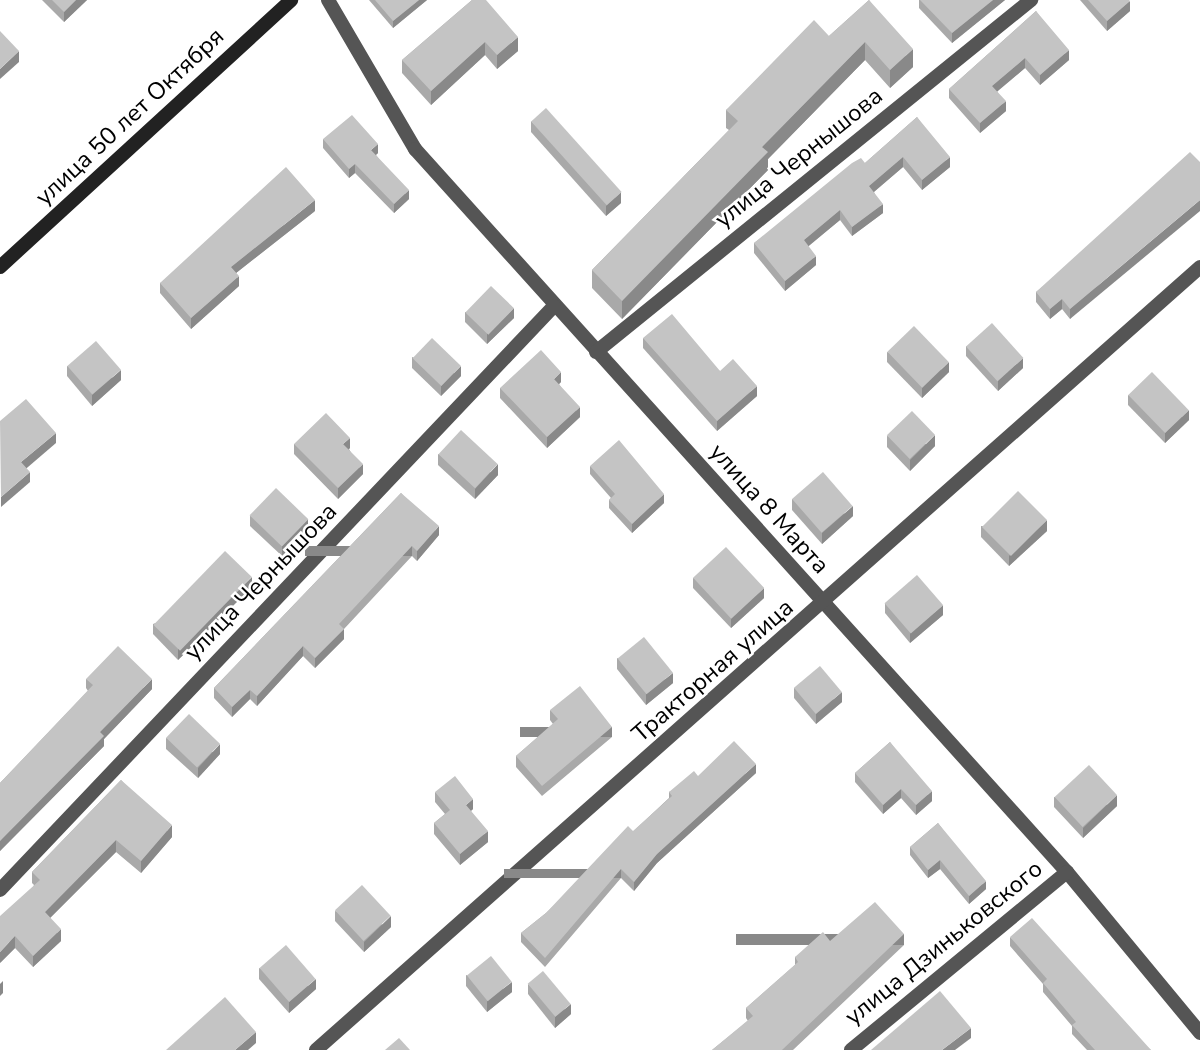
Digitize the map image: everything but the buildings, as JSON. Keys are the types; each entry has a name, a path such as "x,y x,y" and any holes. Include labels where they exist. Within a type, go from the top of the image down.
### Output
{"main road":[{"name":"улица 50 лет Октября","path":"0,267 290,0"}],"street":[{"name":"улица 8 Марта","path":"328,0 415,149 1067,872 1200,1033"},
{"name":"улица Чернышова","path":"596,352 1031,0"},
{"name":"Тракторная улица","path":"316,1050 824,604 1200,267"},
{"name":"улица Чернышова","path":"0,890 554,306"},
{"name":"улица Дзиньковского","path":"851,1050 1067,872"}]}
